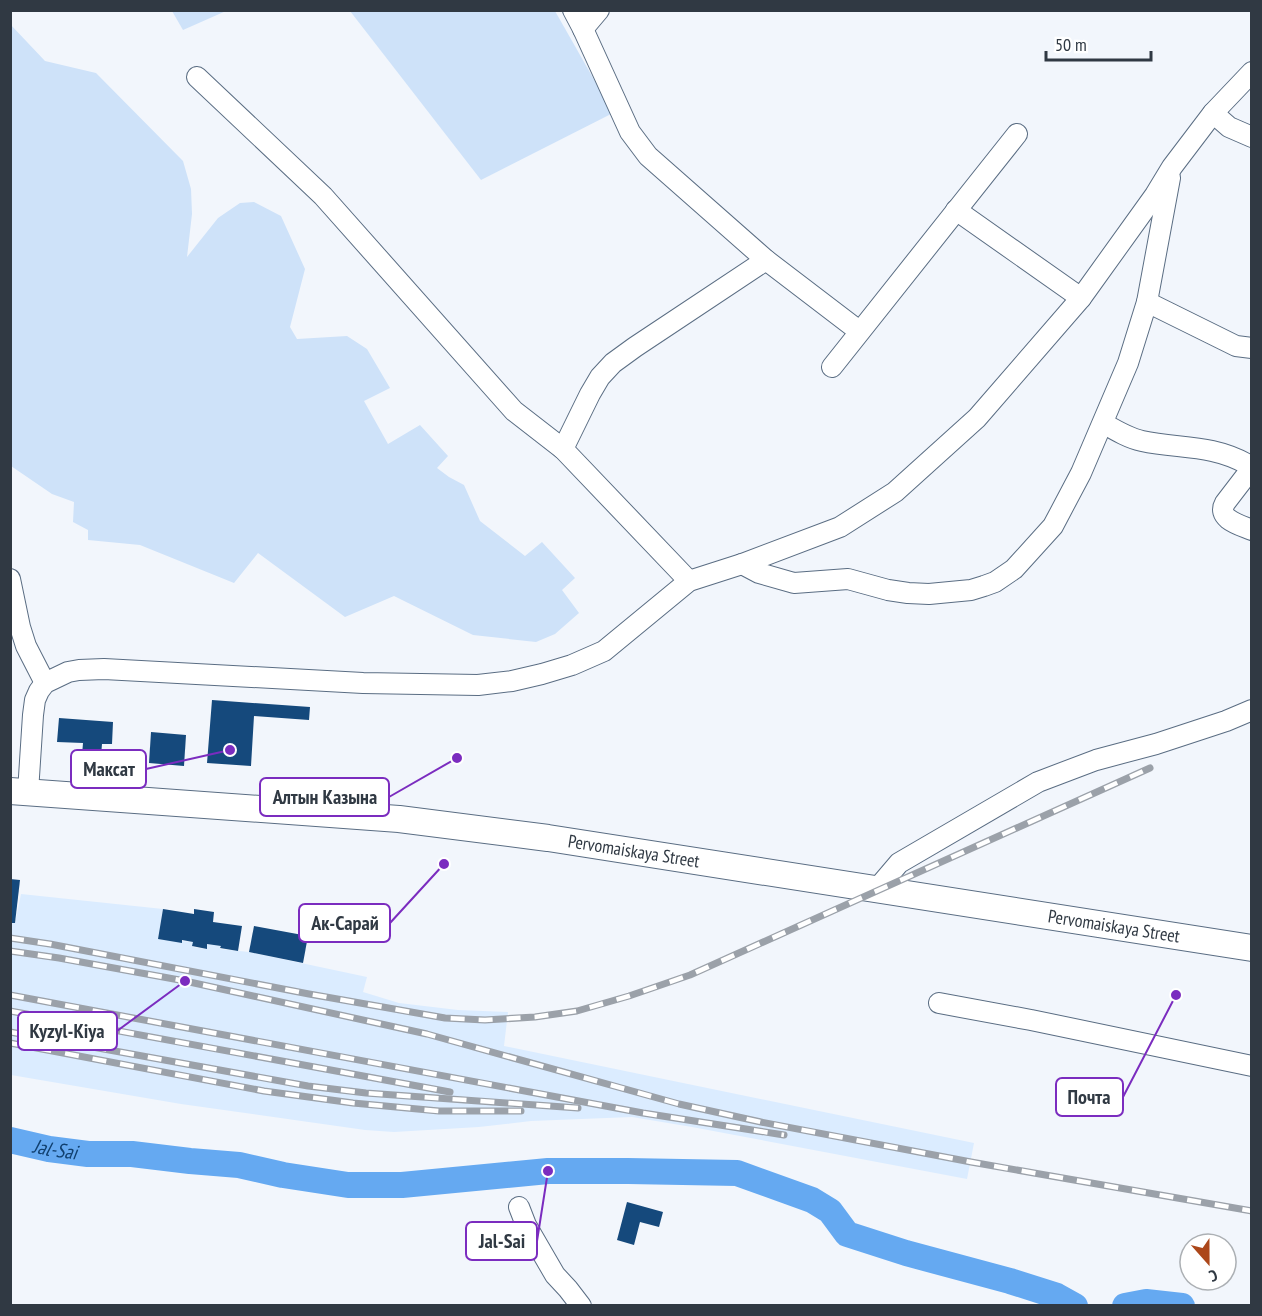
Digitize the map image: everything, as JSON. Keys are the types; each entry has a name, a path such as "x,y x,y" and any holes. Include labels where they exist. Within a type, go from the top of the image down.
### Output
{"main road":[{"name":"Pervomaiskaya Street","path":"19,792 399,819 548,838 1251,948"}],"street":[{"path":"573,10 630,132 648,156 766,260 859,331"},
{"path":"583,29 599,10"},
{"path":"741,564 759,573 794,583 848,579 888,590 929,594 971,590 995,582 1014,568 1053,526 1081,473 1128,363 1148,302 1160,199 1172,167 1213,112 1251,72"},
{"path":"197,77 323,196 514,411 563,449 689,581"},
{"path":"1213,112 1229,127 1251,137"},
{"path":"832,367 1017,134"},
{"path":"19,792 35,700 45,683 68,672 104,669 363,683 478,685 512,681 572,665 604,651 689,581 840,527 895,492 977,418 1081,298 1160,199"},
{"path":"957,210 1081,298"},
{"path":"563,449 590,394 600,377 613,363 766,260"},
{"path":"1148,302 1236,346 1251,348"},
{"path":"1103,423 1140,441 1220,452 1247,464 1248,473 1225,503 1222,512 1224,516 1251,530"},
{"path":"10,579 26,646 45,683"},
{"path":"876,890 899,863 1038,782 1096,760 1156,744 1251,710"},
{"path":"939,1003 1251,1065"},
{"path":"519,1207 525,1225 555,1275 581,1305"}],"shaded area":[{"path":"172,11 226,11 183,30"},
{"path":"350,11 555,11 613,113 481,180"},
{"path":"10,24 45,61 96,73 183,161 191,189 192,214 187,257 218,218 240,203 254,202 281,216 305,269 290,327 297,339 347,336 367,349 390,388 364,401 388,444 420,425 448,456 437,468 464,485 480,521 525,556 542,542 575,578 562,590 579,613 555,634 536,642 473,635 394,596 345,617 258,553 234,583 140,545 88,540 88,530 73,522 74,502 52,494 11,466"},
{"path":"21,894 163,909 158,939 193,942 193,947 206,949 207,944 221,946 220,949 249,952 367,977 363,992 399,1003 458,1010 508,1012 504,1046 974,1143 967,1179 632,1117 531,1121 479,1127 394,1132 181,1104 11,1075 10,923 15,923"}],"building":[{"path":"212,700 310,707 309,720 254,716 251,766 207,763"},
{"path":"59,718 113,722 112,744 102,744 101,756 82,755 83,743 57,742"},
{"path":"151,732 186,735 184,766 149,763"},
{"path":"10,879 20,880 15,923 10,923"},
{"path":"163,909 194,914 194,909 214,912 213,922 242,926 238,951 207,944 207,949 192,946 193,942 182,940 182,943 158,939"},
{"path":"254,926 308,936 303,963 249,952"},
{"path":"627,1202 663,1212 659,1227 640,1222 634,1245 617,1240"}],"waterway":[{"name":"Jal-Sai","path":"10,1140 49,1149 88,1154 132,1154 239,1165 283,1175 348,1185 402,1185 548,1171 737,1173 812,1200 830,1211 847,1234 906,1253 1010,1281 1057,1296 1075,1306"},
{"name":"Jal-Sai","path":"1125,1306 1146,1302 1182,1306"}],"railway":[{"path":"10,938 445,1018 485,1020 535,1017 577,1011 690,975 1150,768"},
{"path":"10,951 185,981 427,1034 679,1104 761,1122 971,1162 1252,1211"},
{"path":"10,995 643,1113 784,1135"},
{"path":"10,1011 450,1092"},
{"path":"10,1032 308,1086 366,1093 578,1108"},
{"path":"10,1043 264,1091 353,1103 439,1111 521,1111"}],"place":[{"name":"Максат","path":"230,750"},
{"name":"Алтын Казына","path":"457,758"},
{"name":"Ак-Сарай","path":"444,864"},
{"name":"Kyzyl-Kiya","path":"185,981"},
{"name":"Почта","path":"1176,995"},
{"name":"Jal-Sai","path":"548,1171"}]}
